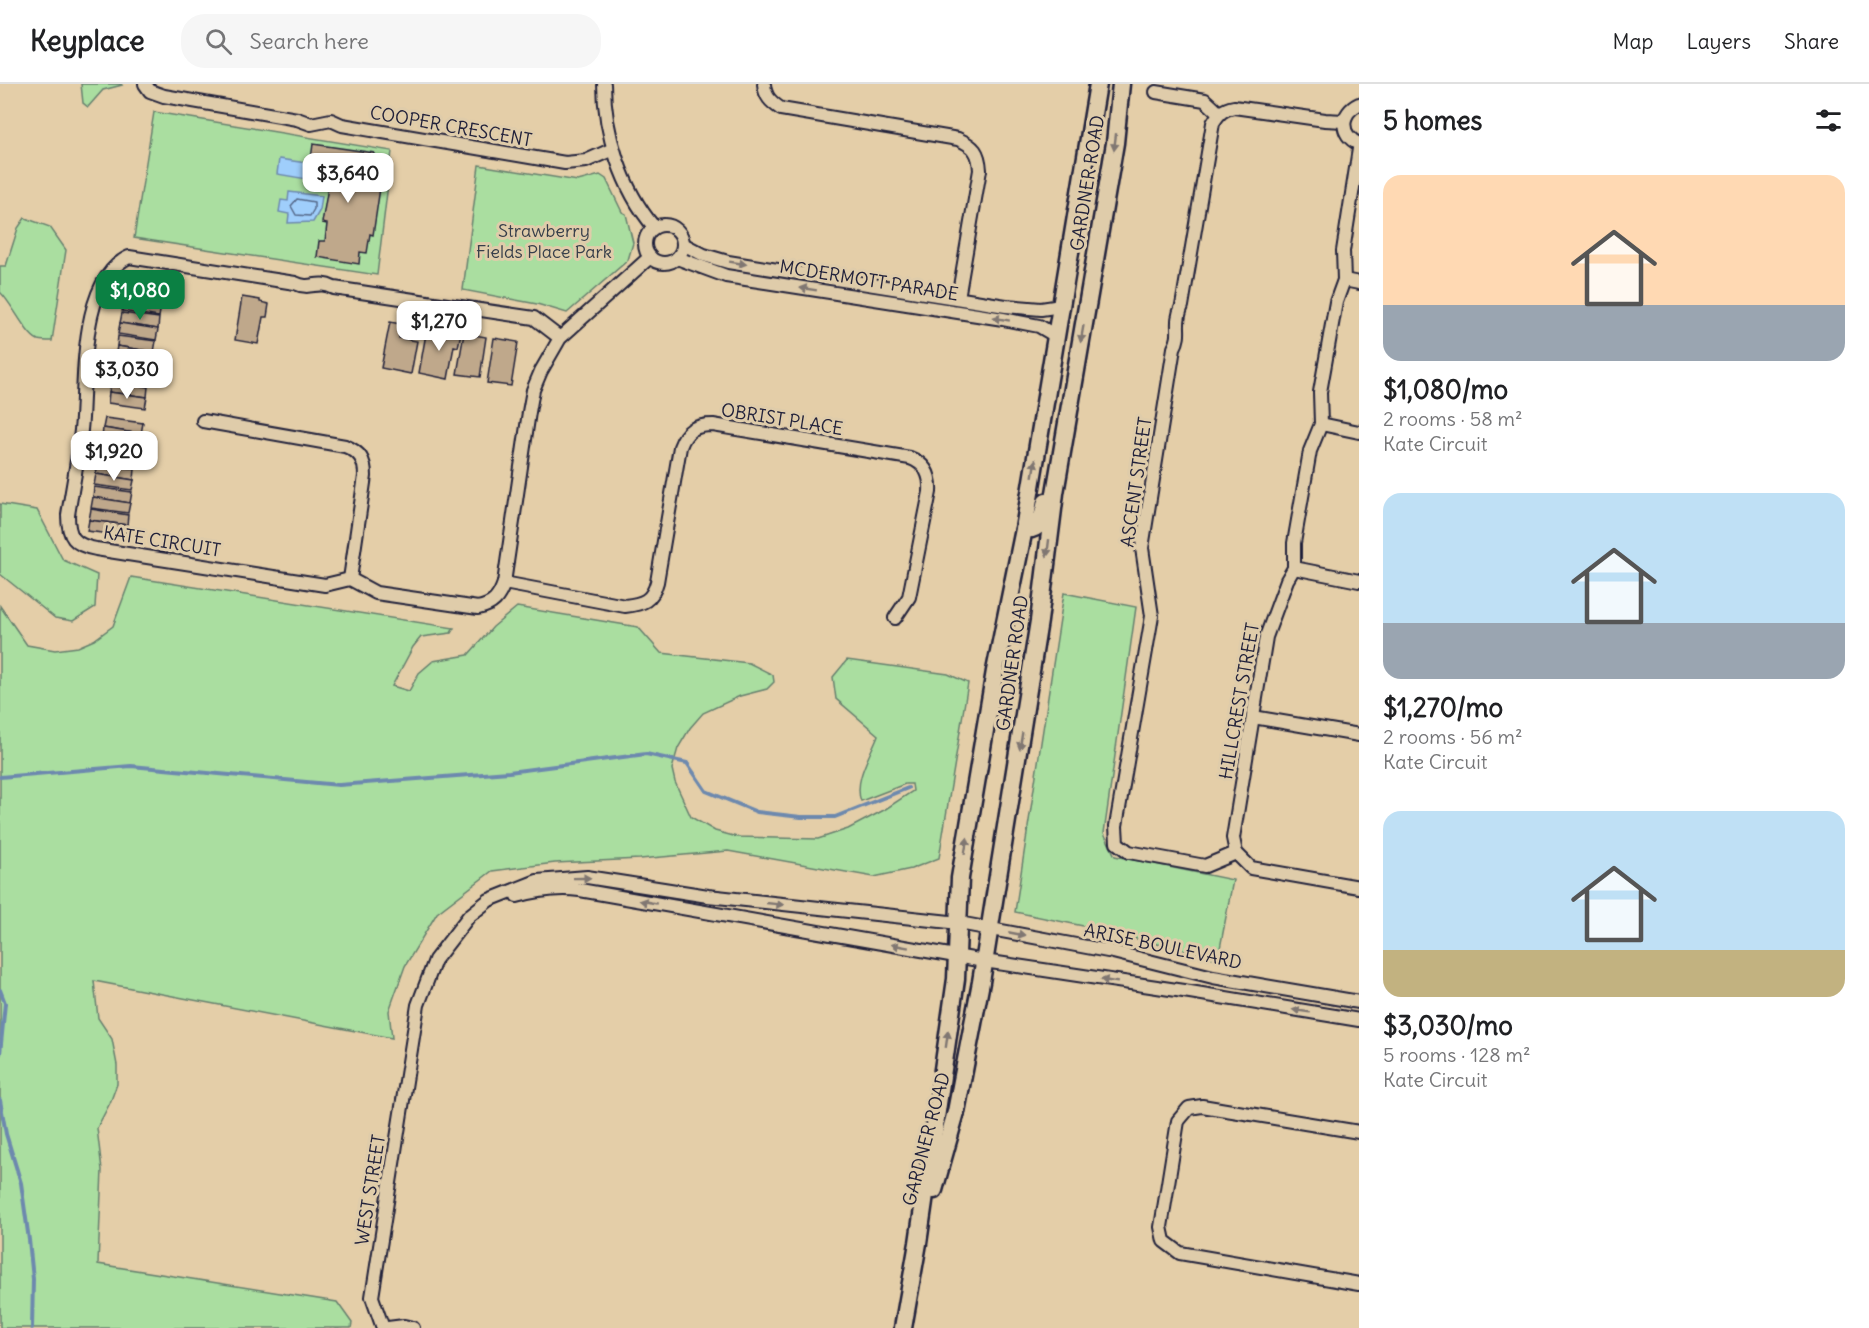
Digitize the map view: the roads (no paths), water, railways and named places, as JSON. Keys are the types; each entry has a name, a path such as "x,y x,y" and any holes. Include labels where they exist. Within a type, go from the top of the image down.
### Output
{"street":[{"name":"COOPER CRESCENT","path":"145,84 150,91 164,96 297,119 311,124 331,120 342,125 565,163 586,161 613,149"},
{"path":"604,84 606,117 613,149 632,192 654,227"},
{"path":"764,84 770,102 781,109 958,139 977,150 980,170 958,298"},
{"name":"GARDNER ROAD","path":"903,1328 918,1243 958,956 958,906 962,866 995,671 1024,529 1098,84"},
{"name":"GARDNER ROAD","path":"918,1243 956,1112 990,929 1039,621 1055,493 1115,143 1121,84"},
{"path":"1156,92 1205,100 1219,113 1224,109 1234,107 1344,121"},
{"path":"1359,104 1351,108 1344,121 1347,136 1359,146"},
{"name":"ASCENT STREET","path":"1219,113 1213,123 1182,306 1176,319 1179,339 1174,348 1142,548 1152,616 1116,826 1117,843 1129,852 1206,866 1236,853"},
{"name":"HILLCREST STREET","path":"1236,853 1233,838 1266,637 1287,580 1294,568 1294,543 1310,451 1321,424 1320,392 1336,302 1344,280 1344,251 1359,146"},
{"path":"668,225 679,231 684,244 677,258 665,263 650,257 645,239 654,227 668,225"},
{"name":"MCDERMOTT PARADE","path":"684,244 704,255 728,262 1006,306 1041,309 1061,306"},
{"name":"KATE CIRCUIT","path":"350,579 325,585 96,549 82,546 72,538 68,529 68,515 82,418 84,369 94,306 109,272 119,262 129,257 295,283 304,287 324,283 334,288 534,318 560,338"},
{"path":"203,421 345,446 355,450 365,465 365,476 350,579 376,593 478,608 494,602 504,583 533,390 552,350 560,338 650,257"},
{"name":"MCDERMOTT PARADE","path":"677,258 726,276 1003,319 1039,326 1056,336"},
{"path":"1344,280 1359,283"},
{"path":"1321,424 1359,432"},
{"name":"OBRIST PLACE","path":"504,583 625,606 641,604 650,599 657,582 680,447 684,436 690,430 700,425 712,425 920,462 930,479 930,492 909,597 895,618"},
{"path":"1024,529 1036,528 1041,522 1046,501 1055,493"},
{"path":"1294,568 1359,581"},
{"path":"1253,717 1359,735"},
{"path":"1236,853 1251,868 1359,886"},
{"name":"ARISE BOULEVARD","path":"469,916 489,900 537,881 587,877 708,896 990,929 1113,952 1213,977 1359,1002"},
{"name":"ARISE BOULEVARD","path":"469,916 501,901 538,890 567,889 984,961 1359,1020"},
{"path":"705,913 708,896"},
{"name":"WEST STREET","path":"383,1328 372,1297 418,1005 435,960 469,916"},
{"path":"1359,1132 1202,1106 1189,1108 1178,1121 1161,1227 1164,1241 1180,1253 1359,1284"},
{"path":"388,1328 413,1328"}],"water":[{"path":"279,159 327,166 324,182 277,174"},
{"path":"289,192 322,196 320,210 313,222 288,223 289,214 279,212 281,200 288,201"}],"waterway":[{"path":"0,777 131,766 339,785 509,772 646,754 687,763 706,791 757,812 801,817 835,817 908,788"},
{"path":"0,990 5,1003 0,1054"},
{"path":"0,1100 6,1134 21,1183 33,1279 32,1328"}],"park label":[{"name":"Strawberry Fields Place Park","path":"544,240"}]}
